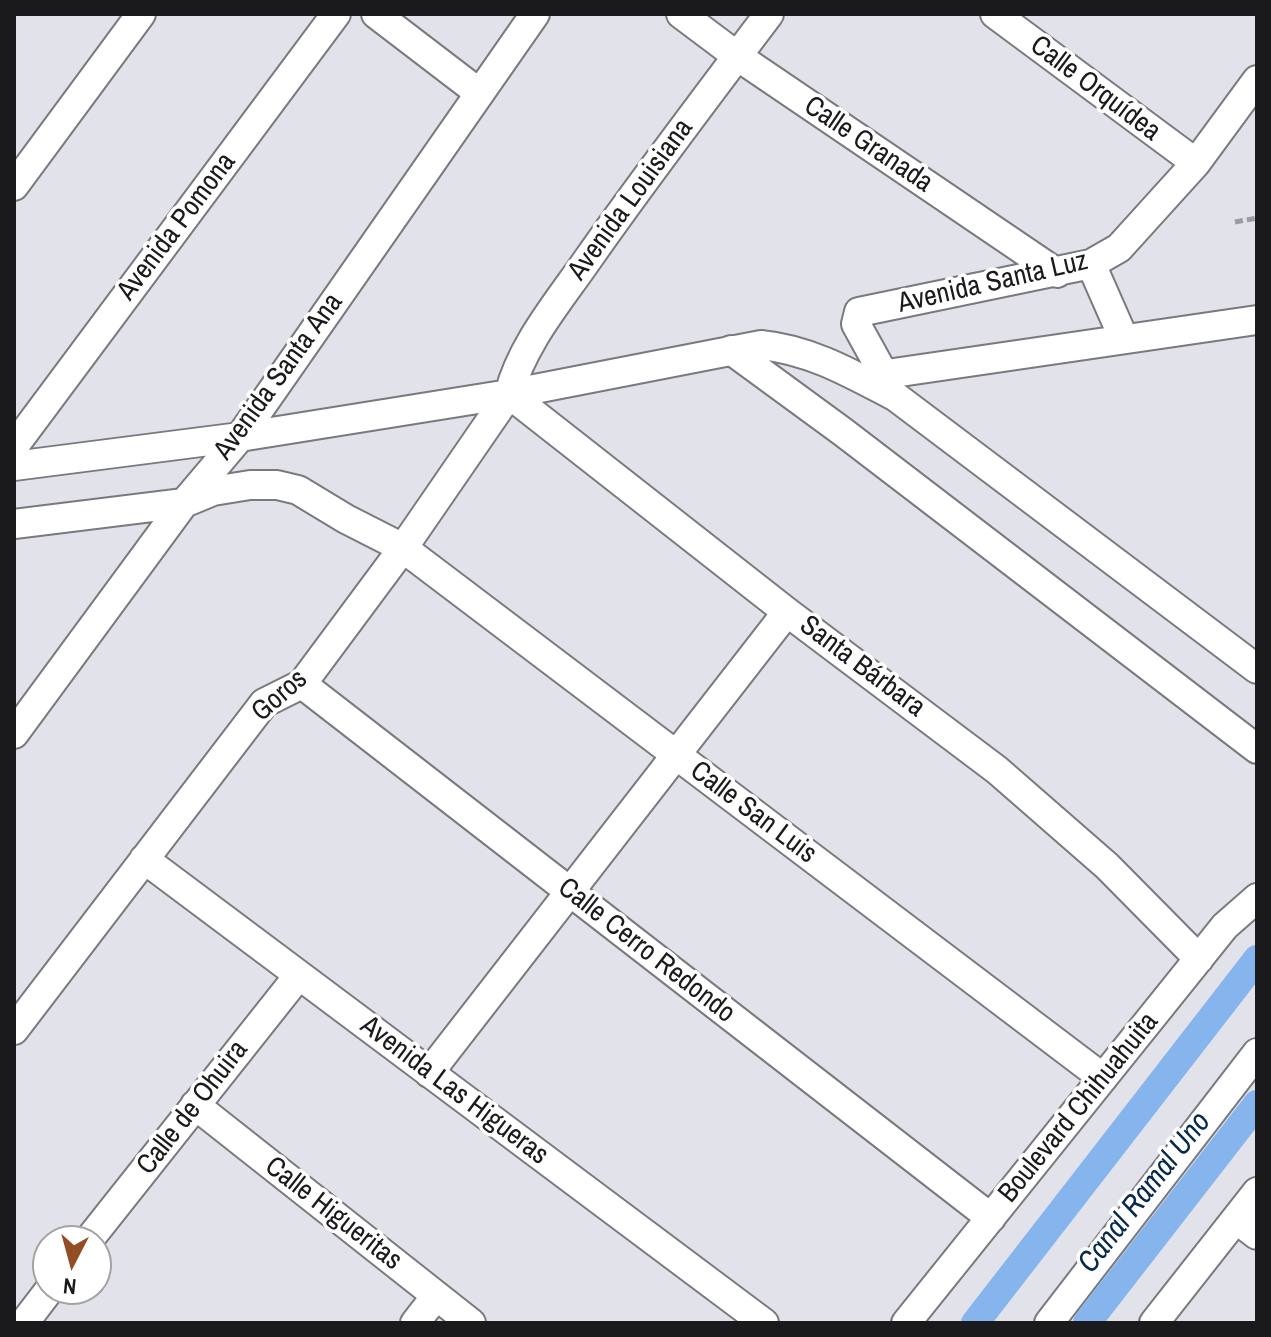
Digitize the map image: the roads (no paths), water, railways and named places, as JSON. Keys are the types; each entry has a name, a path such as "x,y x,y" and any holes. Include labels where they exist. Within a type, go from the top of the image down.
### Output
{"street":[{"path":"14,186 141,14"},
{"name":"Avenida Pomona","path":"15,448 336,14"},
{"path":"376,14 478,92"},
{"name":"Avenida Santa Ana","path":"14,734 184,503 240,437 535,14"},
{"name":"Calle Granada","path":"681,14 737,56 1057,273"},
{"name":"Avenida Louisiana","path":"509,394 516,367 563,294 769,14"},
{"name":"Calle Orquídea","path":"995,14 1196,163"},
{"name":"Avenida Santa Luz","path":"871,376 856,324 859,312 1057,273 1091,264 1119,248 1196,163 1257,80"},
{"path":"1091,264 1124,339"},
{"path":"871,376 1257,320"},
{"path":"15,448 45,462 240,437 509,394 761,345 789,348 871,376 1257,669"},
{"path":"731,350 1257,749"},
{"name":"Goros","path":"14,1030 264,703 302,684 403,548 509,394"},
{"name":"Santa Bárbara","path":"509,394 787,612 997,770 1107,866 1199,959"},
{"name":"Calle San Luis","path":"14,524 184,503 213,491 250,485 277,485 298,490 403,548 1103,1078"},
{"path":"429,1073 787,612"},
{"name":"Calle Cerro Redondo","path":"302,684 991,1218"},
{"name":"Avenida Las Higueras","path":"144,859 764,1323"},
{"name":"Boulevard Chihuahuita","path":"906,1323 1225,926 1257,898"},
{"name":"Calle de Ohuira","path":"101,1225 299,975"},
{"path":"1049,1323 1257,1053"},
{"name":"Calle Higueritas","path":"195,1105 471,1323"},
{"path":"1154,1323 1246,1227 1257,1192"},
{"path":"415,1323 436,1296"},
{"path":"24,1323 38,1305"}],"waterway":[{"path":"975,1323 1257,959"},
{"name":"Canal Ramal Uno","path":"1087,1323 1257,1104"}]}
